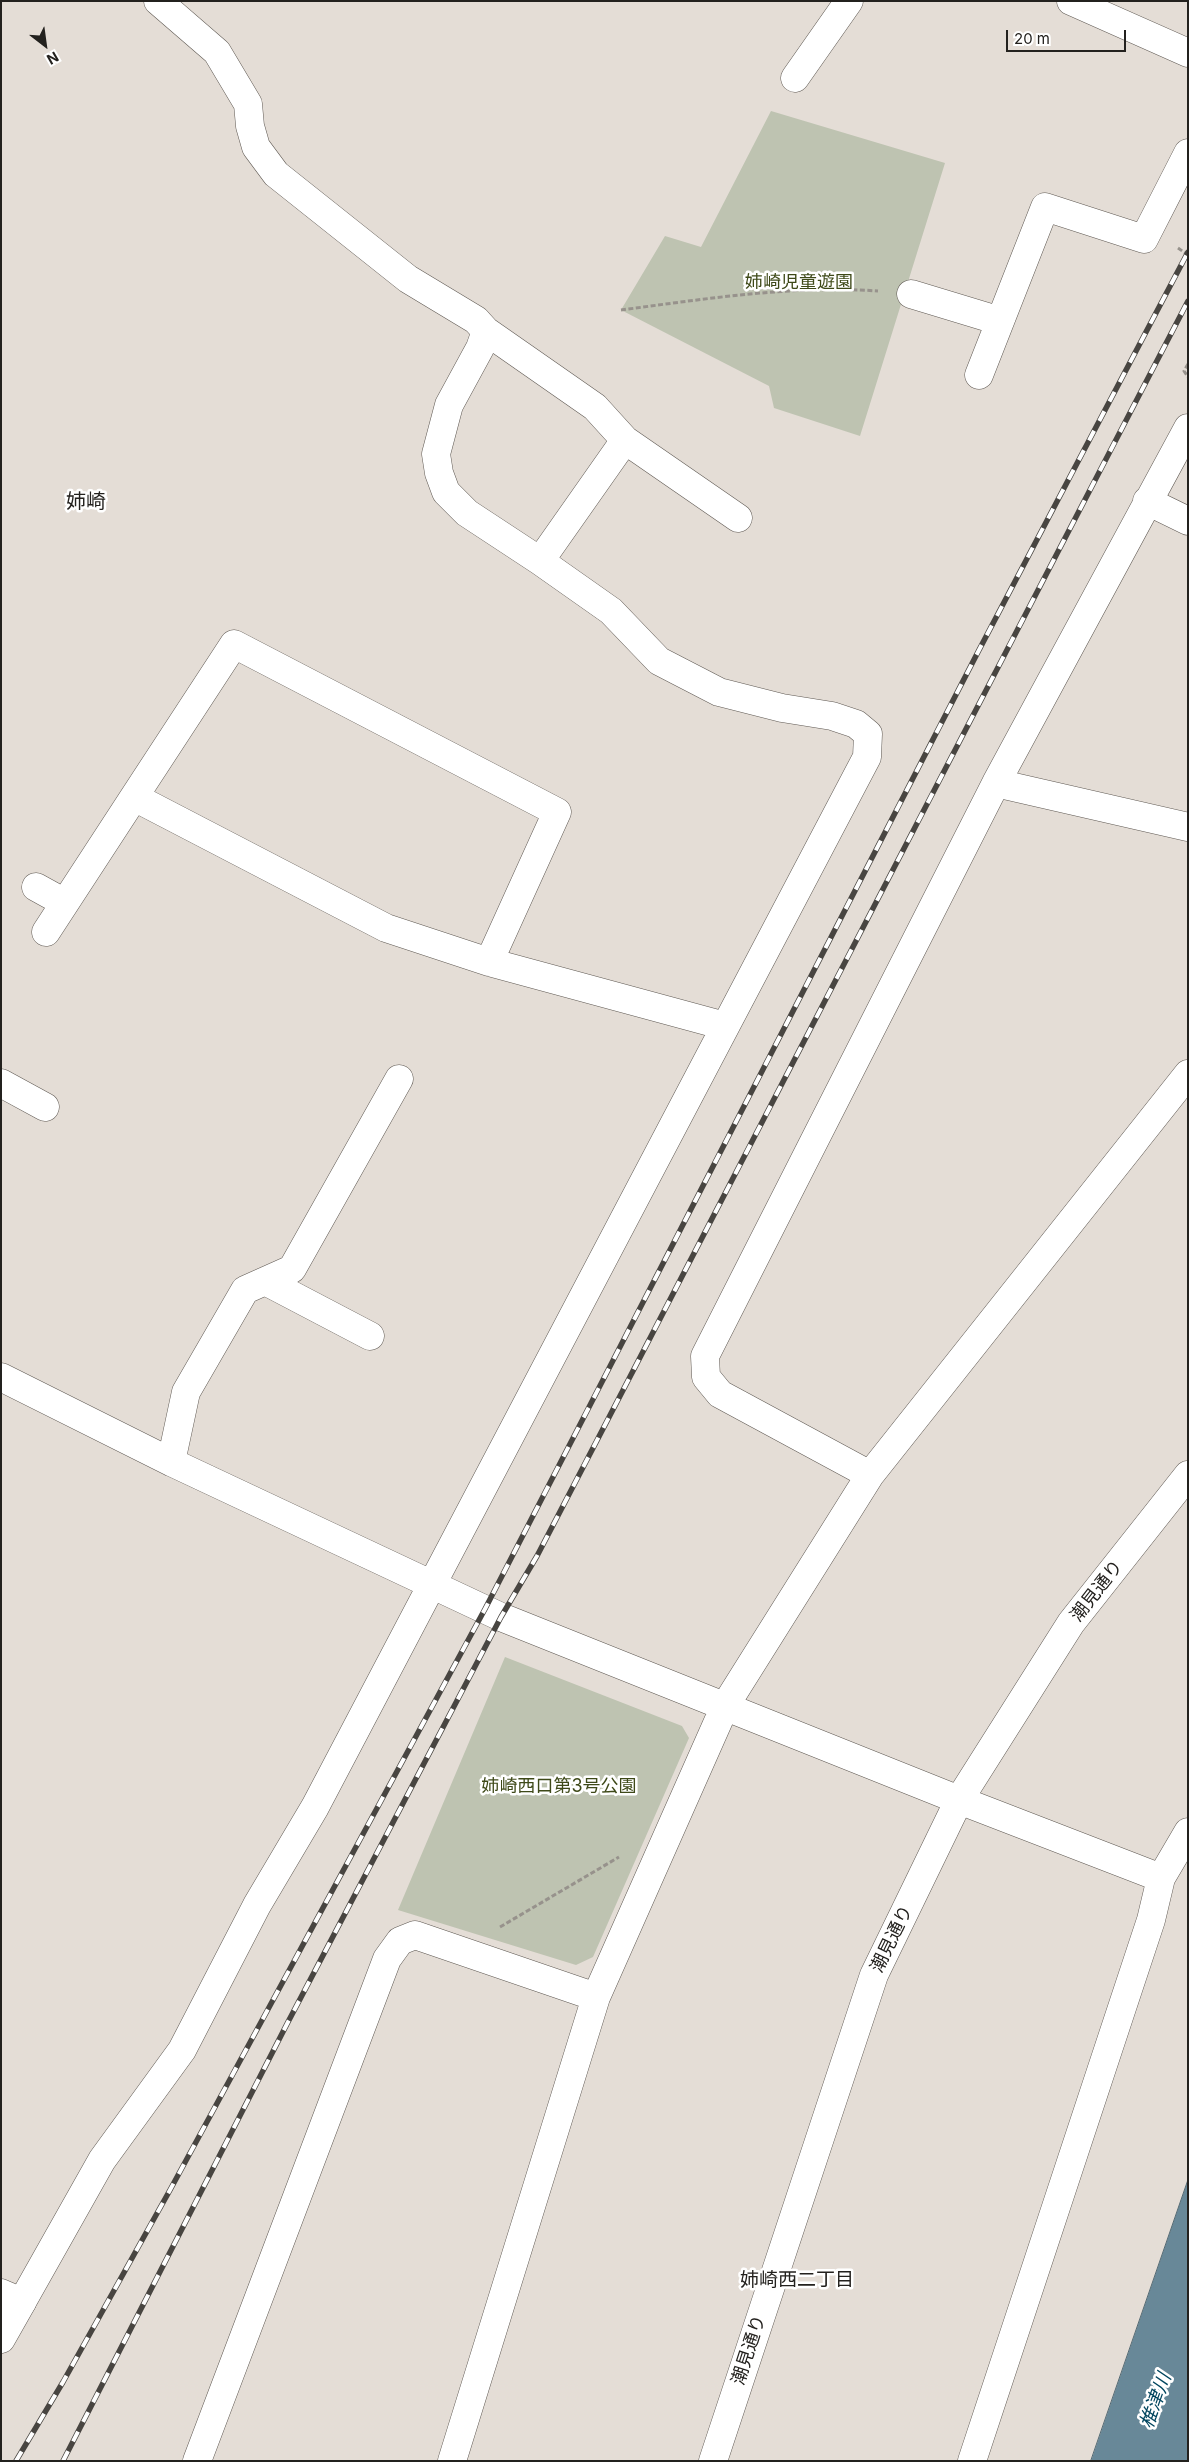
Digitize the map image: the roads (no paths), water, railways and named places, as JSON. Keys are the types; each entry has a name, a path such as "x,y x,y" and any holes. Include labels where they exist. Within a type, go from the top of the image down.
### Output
{"street":[{"path":"158,1 217,52 248,104 250,126 256,147 276,174 408,279 476,320 486,331 595,407 625,440 738,518"},
{"path":"795,78 849,1"},
{"path":"1071,1 1188,53"},
{"path":"980,375 1045,207 1144,239 1188,153"},
{"path":"911,294 1000,321"},
{"path":"1,2339 11,2297 102,2160 182,2050 257,1905 315,1807 867,757 868,734 856,724 832,716 782,708 719,692 659,661 611,612 540,561 467,513 446,492 439,473 436,454 449,405 480,348 486,331"},
{"path":"870,1475 720,1394 706,1377 705,1356 996,783 1188,428"},
{"path":"540,561 625,440"},
{"path":"1147,501 1188,521"},
{"path":"46,932 234,644 557,812 489,962"},
{"path":"996,783 1188,827"},
{"path":"134,797 386,928 489,962 724,1026"},
{"path":"36,887 65,903"},
{"path":"452,2461 596,1997 725,1706 870,1475 1188,1074"},
{"path":"171,1462 186,1392 245,1290 267,1282 292,1269 399,1079"},
{"path":"1,1083 45,1107"},
{"path":"267,1282 370,1336"},
{"path":"1,1378 171,1462 513,1622 959,1800 1162,1878"},
{"name":"潮見通り","path":"713,2461 874,1975 959,1800 1071,1623 1188,1475"},
{"path":"972,2461 1152,1920 1162,1878 1188,1832"},
{"path":"197,2461 387,1959 400,1941 414,1935 596,1997"}],"water":[{"name":"椎津川","path":"1188,2180 1188,2461 1091,2461"}],"railway":[{"path":"16,2461 63,2382 170,2190 485,1609 979,650 1188,252"},
{"path":"63,2461 288,2022 501,1617 537,1556 1188,301"}],"district":[{"name":"姉崎","path":"86,502"},
{"name":"姉崎西二丁目","path":"797,2280"}],"park label":[{"name":"姉崎児童遊園","path":"799,283"},
{"name":"姉崎西口第3号公園","path":"559,1787"}]}
